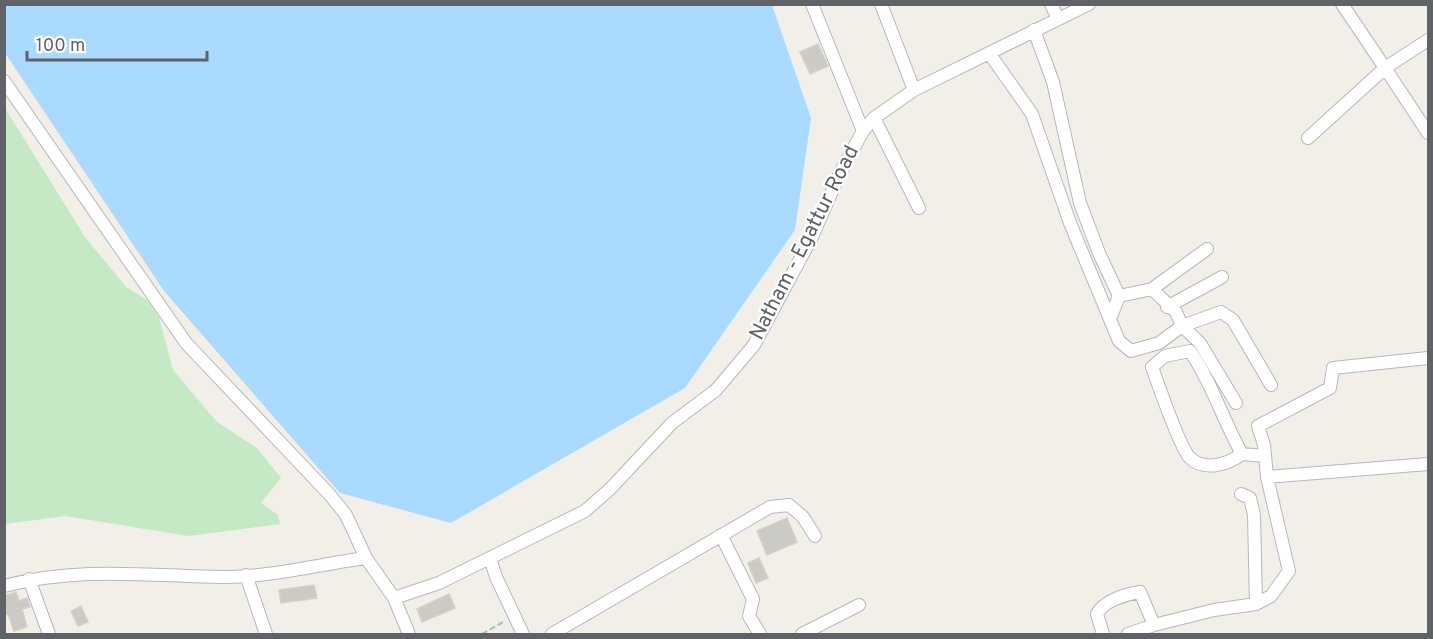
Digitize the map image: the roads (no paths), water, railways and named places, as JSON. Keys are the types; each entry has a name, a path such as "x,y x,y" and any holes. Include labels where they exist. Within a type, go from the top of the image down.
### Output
{"street":[{"path":"812,4 863,131"},
{"path":"881,4 914,90"},
{"path":"1051,4 1058,19"},
{"name":"Natham - Egattur Road","path":"394,598 439,583 585,511 610,489 672,423 716,390 754,345 811,239 840,173 863,131 874,118 914,90 1089,4"},
{"path":"1346,6 1428,133"},
{"path":"1034,30 1053,82 1080,203 1099,253 1119,296 1110,319"},
{"path":"1308,138 1385,68 1428,40"},
{"path":"989,53 1032,114 1070,223 1119,341 1131,351 1159,343 1182,326 1221,312 1233,320 1271,385"},
{"path":"4,81 186,344 330,495 346,515 366,558 394,598 409,634"},
{"path":"874,118 919,208"},
{"path":"1119,296 1152,289 1206,249"},
{"path":"1167,307 1222,277"},
{"path":"1152,289 1167,307 1176,312 1182,326 1200,344 1236,403"},
{"path":"1242,454 1228,430 1207,377 1190,351 1165,356 1152,368 1189,457 1204,466 1231,462 1242,454 1265,456"},
{"path":"1128,634 1214,610 1256,604 1271,596 1289,571 1267,477 1258,426 1330,388 1334,369 1428,358"},
{"path":"1267,477 1428,464"},
{"path":"1241,494 1250,498 1254,514 1256,604"},
{"path":"552,634 770,507 789,505 803,517 815,536"},
{"path":"721,535 753,599 749,616 760,634"},
{"path":"4,586 29,579 93,572 226,577 366,558"},
{"path":"490,558 513,616 523,634"},
{"path":"246,575 266,634"},
{"path":"29,579 49,634"},
{"path":"1103,634 1097,614 1101,606 1140,592 1154,625"},
{"path":"802,634 859,605"}],"water":[{"path":"4,5 772,5 811,118 795,230 685,388 451,523 340,493 164,291 5,53"}]}
